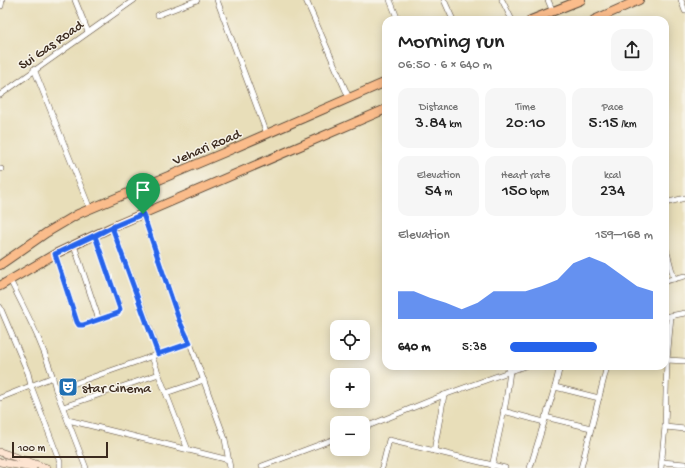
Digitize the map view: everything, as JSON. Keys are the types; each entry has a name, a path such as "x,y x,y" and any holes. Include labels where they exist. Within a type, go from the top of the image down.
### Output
{"main road":[{"path":"542,16 581,0"},
{"path":"603,16 639,0"},
{"name":"Vehari Road","path":"0,265 46,233 78,214 382,84"},
{"path":"0,286 55,254 112,227 382,112"},
{"path":"0,452 47,468"},
{"path":"4,465 33,468"}],"street":[{"path":"75,0 88,32"},
{"name":"Sui Gas Road","path":"0,95 134,0"},
{"path":"158,15 197,0"},
{"path":"217,0 266,134"},
{"path":"306,0 349,98"},
{"path":"390,0 396,16"},
{"path":"444,0 451,16"},
{"path":"502,0 510,16"},
{"path":"548,0 553,12"},
{"path":"681,0 685,11"},
{"path":"34,70 90,209"},
{"path":"669,202 685,198"},
{"path":"143,214 179,320 190,343 225,439 230,468"},
{"path":"112,227 158,354"},
{"path":"55,254 79,325 118,313 120,309 95,236"},
{"path":"74,245 99,320"},
{"path":"669,260 674,279"},
{"path":"669,280 685,276"},
{"path":"10,280 38,336 53,377 56,390 86,468"},
{"path":"0,307 28,373 31,386 60,462 60,468"},
{"path":"669,338 671,316 685,313"},
{"path":"56,390 190,343"},
{"path":"152,357 188,450"},
{"path":"669,360 685,361"},
{"path":"370,425 504,370"},
{"path":"492,466 506,401 509,370"},
{"path":"530,468 559,370"},
{"path":"582,468 605,370"},
{"path":"661,468 667,370"},
{"path":"63,407 159,374"},
{"path":"0,398 53,377"},
{"path":"166,393 204,380"},
{"path":"555,387 599,398"},
{"path":"434,451 444,395"},
{"path":"503,411 591,428"},
{"path":"68,420 229,460"},
{"path":"664,427 685,429"},
{"path":"382,468 389,440 505,468"},
{"path":"262,466 330,441"},
{"path":"662,462 685,464"}],"place":[{"name":"star Cinema","path":"68,387"}],"route":[{"path":"143,214 112,227 55,254 79,325 118,313 120,312 120,309 95,236 112,227 158,354 190,343 179,320 143,214"}]}
